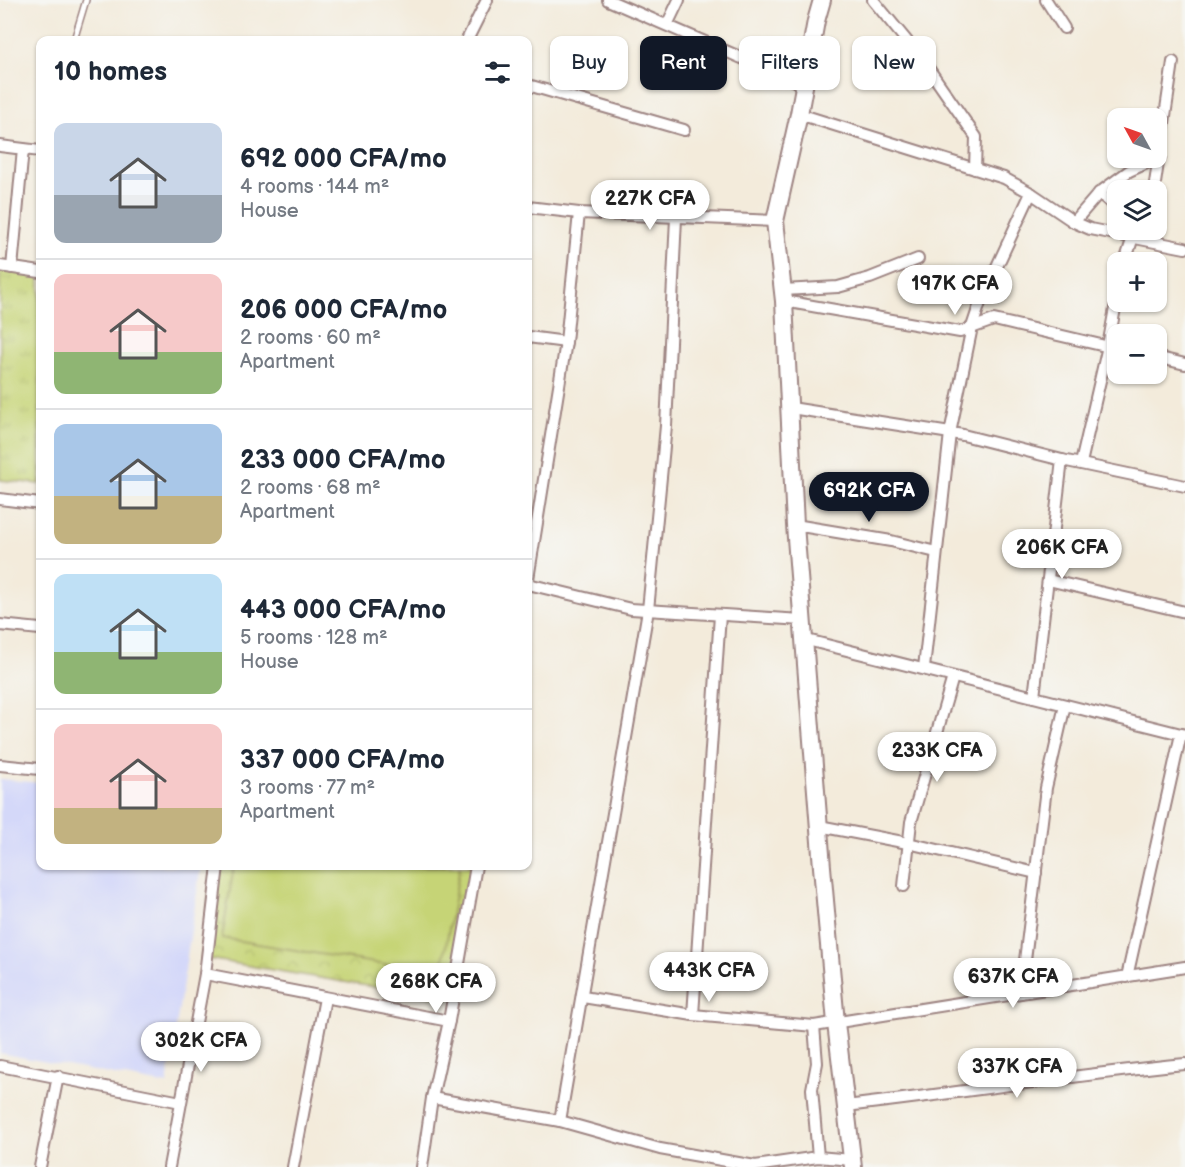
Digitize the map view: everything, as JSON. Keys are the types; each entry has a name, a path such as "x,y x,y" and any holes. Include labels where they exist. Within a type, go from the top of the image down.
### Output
{"street":[{"path":"469,36 487,0"},
{"path":"609,0 739,57"},
{"path":"667,25 679,0"},
{"path":"813,36 822,0"},
{"path":"873,0 924,62 976,137 975,169"},
{"path":"1046,0 1064,28"},
{"path":"1167,108 1173,62"},
{"path":"532,86 684,130"},
{"path":"432,1098 560,1121 660,1149 755,1166 818,1157 853,1164 836,1023 803,639 783,296 775,221 803,90"},
{"path":"799,114 1004,178 1074,222 1090,230 1107,231"},
{"path":"0,146 36,151"},
{"path":"23,149 6,267 36,271"},
{"path":"1074,222 1099,193 1137,168"},
{"path":"924,668 950,433 972,327 980,303 1031,193"},
{"path":"1099,193 1107,200"},
{"path":"532,207 579,213 775,221"},
{"path":"532,554 566,342 579,213"},
{"path":"560,1121 648,610 666,426 676,218"},
{"path":"1162,240 1185,248"},
{"path":"783,296 838,287 870,278 918,259"},
{"path":"783,296 960,332 994,320 1107,346"},
{"path":"532,338 566,342"},
{"path":"1167,360 1185,364"},
{"path":"1081,463 1107,369"},
{"path":"790,408 950,433 1185,486"},
{"path":"1034,697 1062,460"},
{"path":"0,499 36,504"},
{"path":"795,525 891,541 936,552"},
{"path":"1048,580 1185,612"},
{"path":"532,585 631,609 802,620"},
{"path":"693,1015 720,615"},
{"path":"0,625 36,629"},
{"path":"803,639 1183,735 1127,977"},
{"path":"904,886 911,822 953,677"},
{"path":"1021,993 1047,788 1065,705"},
{"path":"0,765 36,769"},
{"path":"819,826 908,843 1036,873"},
{"path":"169,1167 205,974 218,870"},
{"path":"422,1167 432,1098 449,1021 475,870"},
{"path":"583,998 693,1015 813,1026 1185,967"},
{"path":"205,974 449,1021"},
{"path":"293,1167 325,998"},
{"path":"813,1026 817,1063 812,1089 818,1157"},
{"path":"846,1106 1185,1064"},
{"path":"0,1066 181,1102"},
{"path":"40,1167 58,1076"}],"lane":[{"path":"75,36 86,0"}],"shaded area":[{"path":"0,779 36,783 36,870 200,870 167,1085 0,1053"}],"green space":[{"path":"0,268 36,273 36,484 0,480"},
{"path":"212,870 471,870 450,1000 202,958"},
{"path":"233,870 459,870 441,974 222,938"}]}
